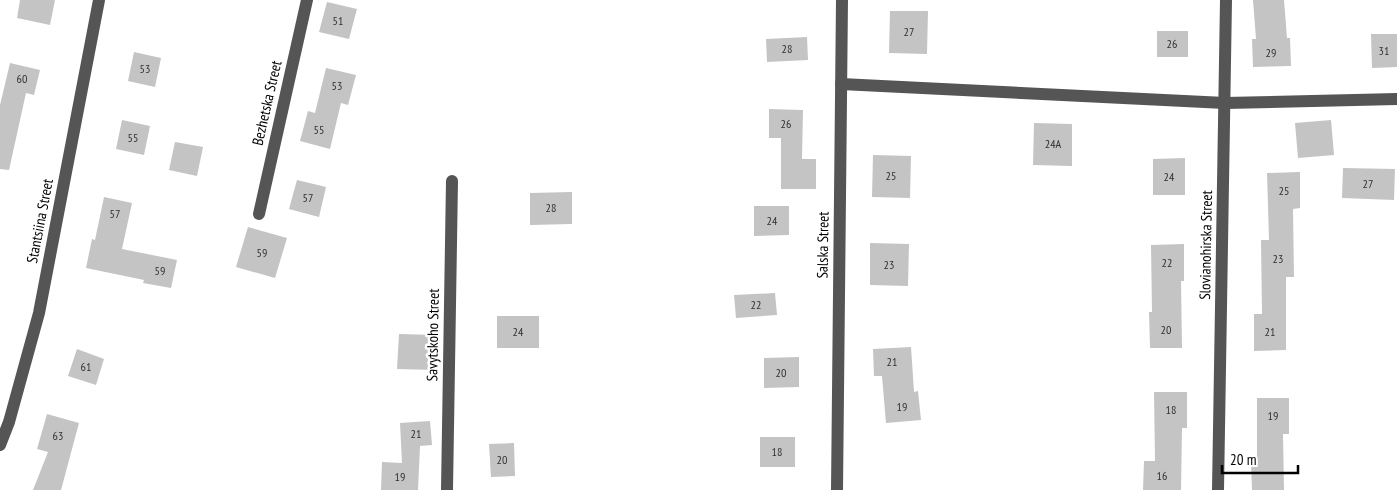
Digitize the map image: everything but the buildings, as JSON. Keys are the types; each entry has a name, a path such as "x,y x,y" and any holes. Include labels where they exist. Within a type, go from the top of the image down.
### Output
{"street":[{"name":"Stantsiina Street","path":"0,445 9,422 39,313 99,0"},
{"name":"Bezhetska Street","path":"259,214 307,0"},
{"name":"Salska Street","path":"837,490 842,0"},
{"name":"Slovianohirska Street","path":"1218,490 1226,0"},
{"path":"841,84 1225,103 1397,99"},
{"name":"Savytskoho Street","path":"447,490 452,181"}]}
